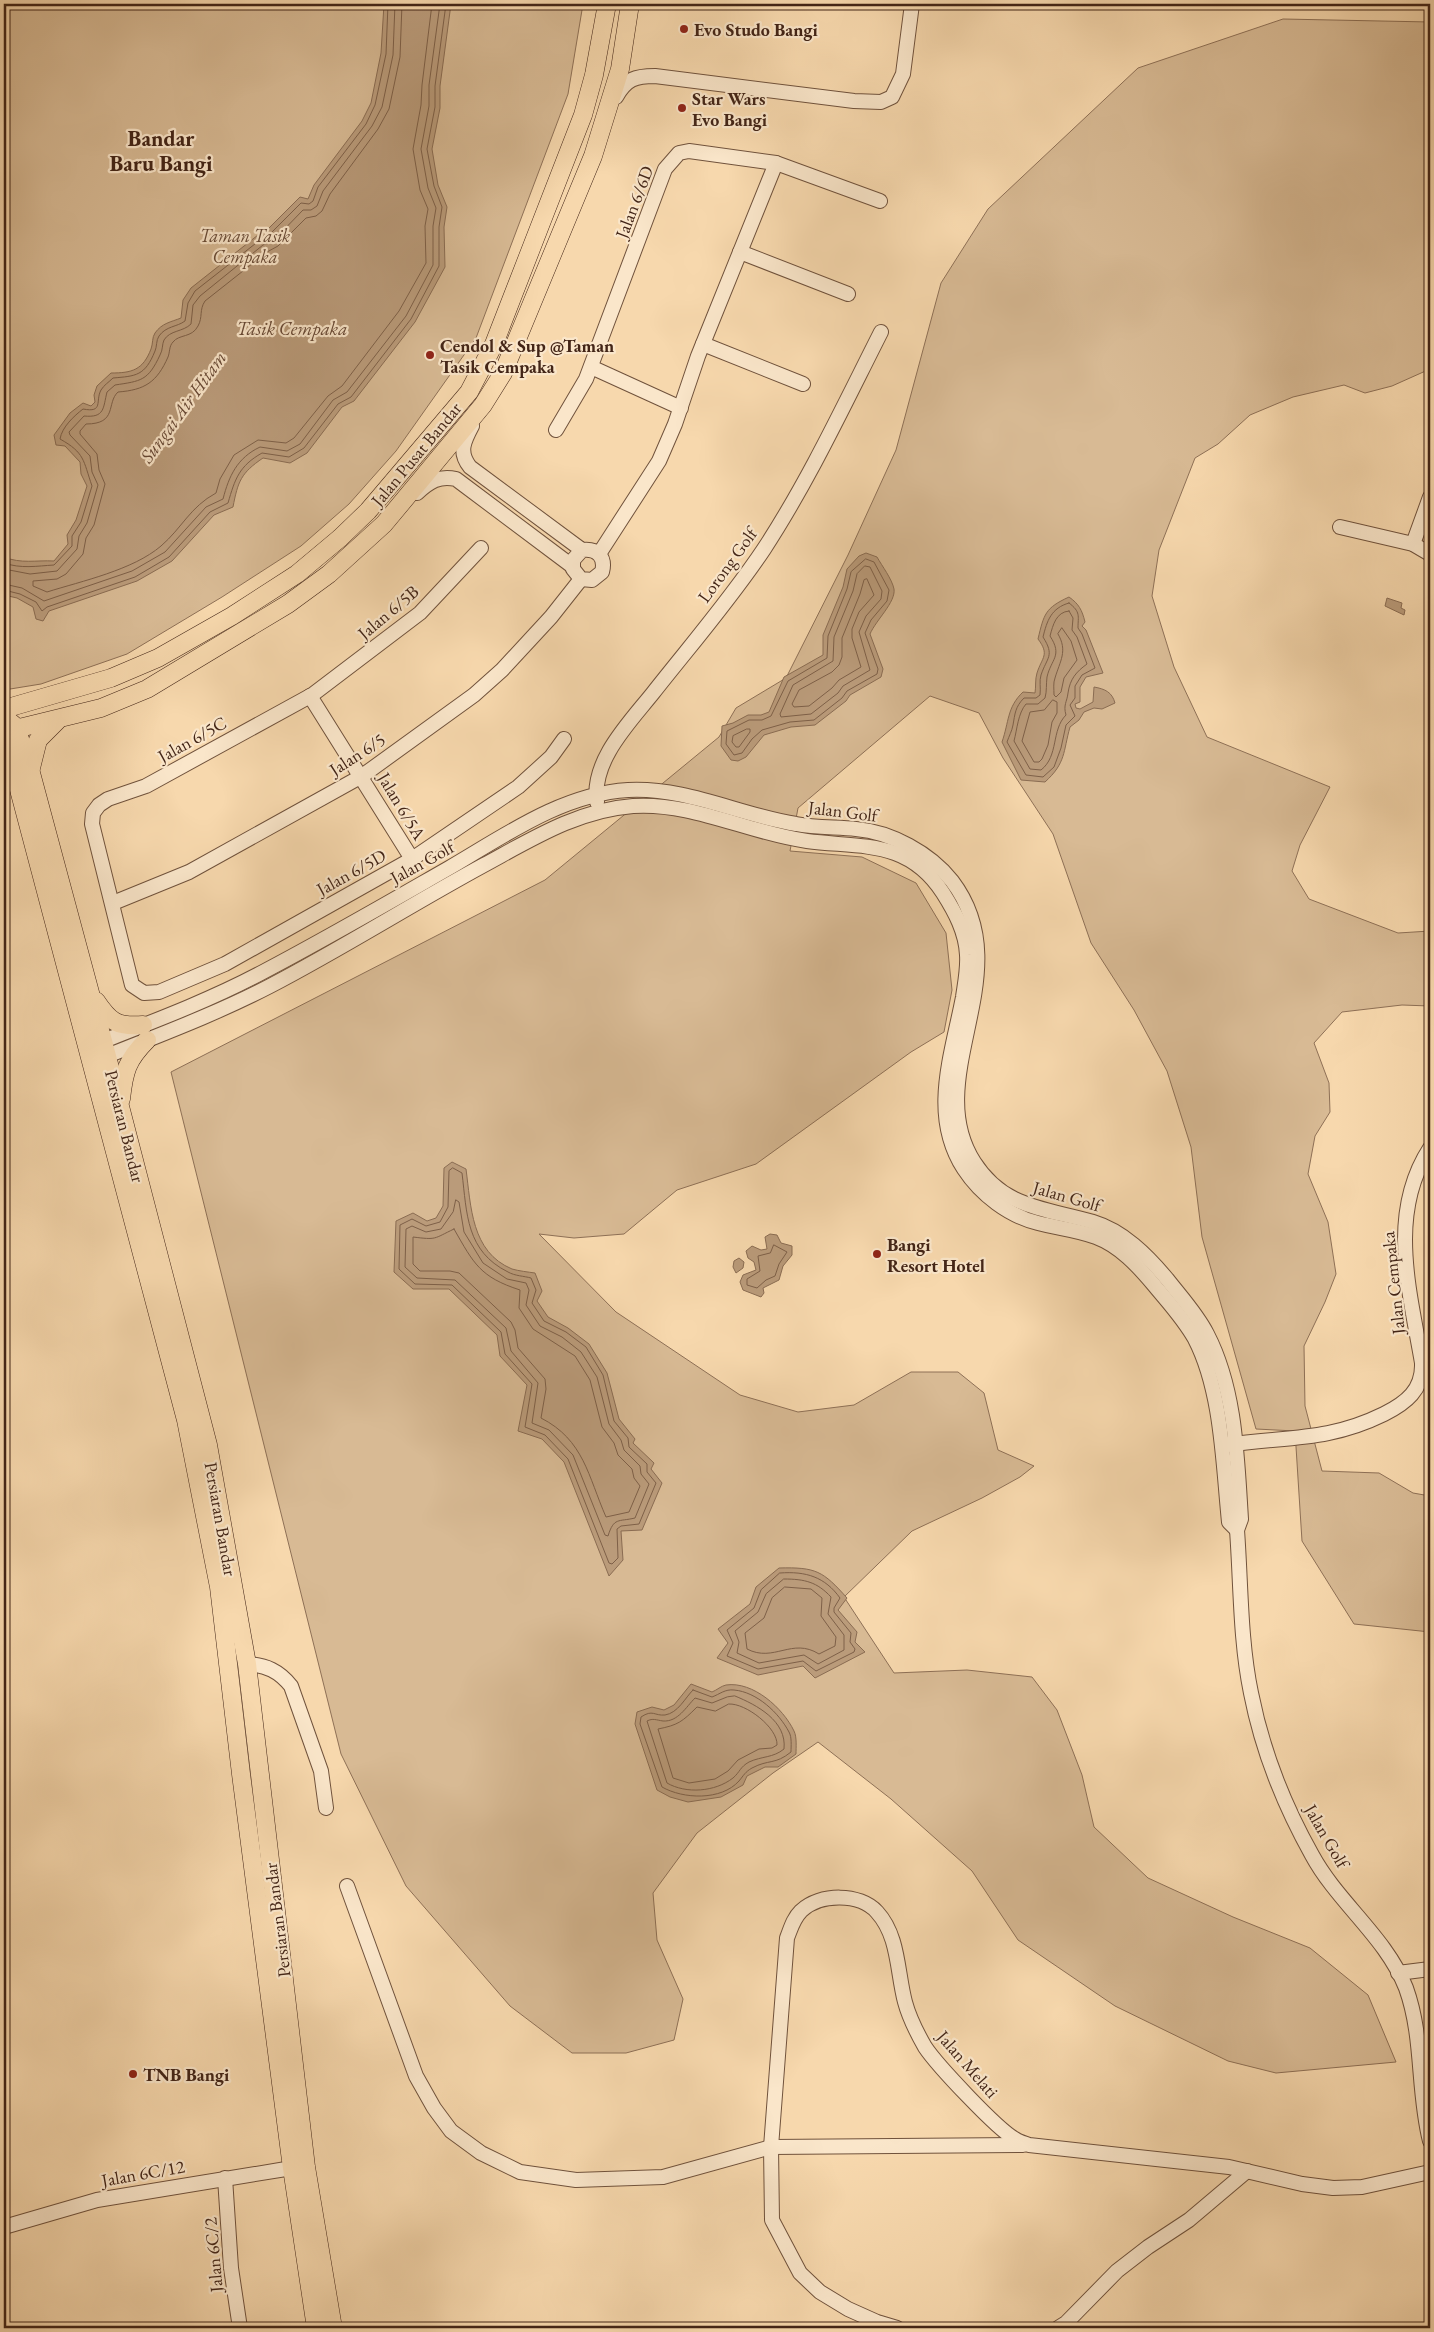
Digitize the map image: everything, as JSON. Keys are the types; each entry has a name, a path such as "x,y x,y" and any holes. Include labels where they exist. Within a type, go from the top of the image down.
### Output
{"main road":[{"name":"Jalan Pusat Bandar","path":"6,725 21,715 56,706 111,678 158,658 232,616 297,574 340,538 368,510 469,392 494,344 583,115 594,75 607,4"},
{"name":"Jalan Pusat Bandar","path":"6,725 60,720 101,708 147,689 288,604 322,579 384,524 483,405 503,373 518,341 593,156 620,69 630,4"},
{"path":"4,758 24,779 38,740 50,726 60,720"},
{"name":"Persiaran Bandar","path":"6,725 89,990 208,1445 247,1664 306,2167 333,2328"},
{"name":"Persiaran Bandar","path":"24,779 59,944 186,1420 219,1587 240,1774 292,2168 316,2328"},
{"path":"59,944 77,981 93,1040 103,1049 113,1117 114,1153"},
{"path":"89,990 106,1016 113,1022 145,1033 132,1055 123,1080 120,1109"}],"street":[{"name":"Jalan Pusat Bandar","path":"609,108 626,82 635,77 655,76 870,103 881,102 892,97 903,74 912,4"},
{"name":"Jalan 6/6D","path":"556,430 591,367 665,168 679,154 689,151 776,163 880,201"},
{"path":"599,554 659,460 681,408 703,344 776,163"},
{"path":"740,252 848,294"},
{"name":"Lorong Golf","path":"598,811 596,794 604,762 626,727 744,578 764,549 814,464 881,332"},
{"path":"703,344 802,384"},
{"path":"591,367 681,408"},
{"path":"483,405 463,442 464,460 470,467 582,550"},
{"path":"384,524 431,481 447,477 456,479 572,566"},
{"path":"1413,544 1430,498"},
{"path":"1340,527 1413,544 1430,554"},
{"name":"Jalan 6/5B","path":"310,696 420,613 482,548"},
{"path":"589,549 599,554 604,566 600,576 592,580 581,579 575,574 572,566 573,560 582,550 589,549"},
{"name":"Jalan 6/5","path":"113,902 189,872 362,776 474,695 502,670 551,617 581,579"},
{"name":"Jalan 6/5A","path":"310,696 362,776 412,859"},
{"name":"Jalan 6/5C","path":"113,902 92,824 93,813 99,805 108,799 146,786 310,696"},
{"name":"Jalan 6/5D","path":"113,902 132,985 144,993 160,992 225,964 412,859 518,787 552,757 564,739"},
{"path":"604,762 608,775 618,787 625,790"},
{"path":"572,802 604,762"},
{"name":"Jalan Golf","path":"145,1033 262,973 524,825 572,802 596,794 625,790 668,792 709,800 797,825 859,829 877,833 910,847 924,855 951,880 966,905 976,932 979,963 977,984 957,1091 961,1130 973,1161 997,1188 1017,1201 1044,1212 1091,1222 1106,1228 1130,1242 1162,1272 1192,1310 1208,1336 1229,1522 1237,1530"},
{"name":"Jalan Golf","path":"103,1049 145,1033 206,1017 271,985 545,832 598,811 640,806 658,807 700,814 787,838 871,845 893,852 926,872 939,887 954,911 966,942 967,975 944,1093 946,1121 953,1147 962,1166 976,1185 1012,1213 1032,1222 1093,1235 1123,1253 1151,1281 1186,1325 1210,1358 1227,1388 1236,1444 1242,1519 1237,1530 1251,1691 1260,1730 1275,1776 1313,1857 1369,1929 1398,1973 1415,2018 1420,2048 1422,2100 1430,2141"},
{"path":"262,973 271,985"},
{"name":"Jalan Cempaka","path":"1221,1446 1324,1436 1351,1429 1392,1410 1416,1392 1422,1374 1422,1363 1406,1265 1404,1235 1411,1187 1421,1162 1430,1148"},
{"path":"247,1664 270,1667 285,1678 291,1686 321,1771 326,1808"},
{"path":"347,1886 416,2076 434,2108 451,2130 481,2153 520,2172 576,2180 663,2177 771,2147 1029,2145"},
{"name":"Jalan Melati","path":"897,2328 877,2322 848,2309 820,2292 800,2274 772,2220 771,2147 787,1938 793,1922 802,1910 834,1898 852,1898 868,1904 888,1926 893,1940 905,2003 926,2048 992,2120 1014,2139 1029,2145 1187,2162 1247,2171 1302,2184 1333,2188 1362,2187 1430,2172"},
{"path":"1398,1973 1430,1969"},
{"name":"Jalan 6C/12","path":"4,2227 97,2200 292,2168"},
{"path":"1058,2328 1066,2323 1117,2271 1188,2220 1247,2171"},
{"name":"Jalan 6C/2","path":"225,2178 231,2268 240,2328"}],"green space":[{"name":"Taman Tasik Cempaka","path":"4,4 583,4 568,94 476,338 396,451 349,504 301,546 222,597 127,654 41,684 4,690"},
{"path":"1283,19 1430,22 1430,369 1392,386 1365,393 1344,385 1293,397 1250,415 1218,444 1195,458 1159,550 1152,596 1174,667 1207,737 1330,787 1300,845 1292,871 1309,899 1398,933 1430,931 1430,1006 1402,1005 1342,1012 1314,1043 1329,1083 1330,1112 1315,1136 1308,1174 1328,1222 1336,1274 1304,1346 1305,1406 1322,1471 1379,1473 1413,1493 1430,1496 1430,1632 1354,1624 1302,1541 1295,1431 1256,1429 1202,1237 1191,1147 1167,1071 1134,1010 1091,943 1053,834 1003,758 979,713 930,696 798,808 790,851 862,857 916,883 946,933 952,990 944,1032 911,1052 756,1164 677,1190 624,1234 574,1238 539,1234 616,1312 740,1395 798,1412 854,1405 911,1372 958,1372 984,1393 998,1450 1034,1466 1020,1477 982,1498 912,1531 844,1597 894,1673 967,1670 1032,1677 1057,1710 1082,1775 1094,1827 1148,1878 1233,1917 1310,1948 1368,1995 1396,2062 1276,2073 1228,2061 1115,2006 1018,1940 972,1871 891,1799 818,1742 773,1773 697,1833 653,1893 657,1940 683,1999 674,2040 626,2053 572,2053 510,2006 406,1886 341,1754 171,1072 545,880 719,737 736,708 786,678 848,555 896,450 941,283 988,209 1138,68"}],"water":[{"name":"Tasik Cempaka","path":"384,4 451,4 440,86 440,108 432,149 438,185 447,207 444,227 445,267 415,322 354,401 342,407 307,453 290,463 263,458 256,463 242,478 233,507 214,515 172,561 137,581 49,611 43,621 36,619 33,607 17,598 4,595 4,557 23,561 54,561 68,544 67,535 76,520 87,486 81,474 80,462 65,446 56,445 54,435 70,413 83,403 91,406 95,402 94,395 97,386 111,373 131,371 144,362 151,349 154,335 158,330 167,323 181,318 183,300 191,288 258,235 265,232 300,197 308,199 314,185 362,121 371,103 381,53"},
{"path":"866,553 877,557 894,589 892,600 870,634 883,669 881,677 850,695 846,701 815,725 791,727 764,735 746,757 738,761 731,760 721,746 722,726 733,723 748,715 761,715 769,712 784,677 823,655 823,635 843,587 847,569 859,556"},
{"path":"1069,597 1078,605 1081,611 1085,622 1082,626 1086,630 1103,673 1086,677 1080,687 1080,702 1075,704 1076,708 1080,709 1093,702 1094,687 1108,692 1115,703 1102,709 1094,708 1084,712 1079,720 1070,727 1060,763 1045,782 1021,780 1002,742 1009,715 1014,703 1023,692 1035,693 1036,675 1044,656 1044,649 1038,639 1042,623 1050,609"},
{"path":"1387,598 1402,603 1401,608 1405,610 1404,615 1385,606"},
{"path":"452,1162 466,1169 472,1212 481,1240 488,1251 498,1261 512,1269 535,1273 542,1291 537,1301 548,1317 568,1328 589,1344 607,1373 619,1419 635,1439 633,1443 654,1463 651,1469 662,1483 642,1530 621,1531 623,1560 609,1576 564,1462 542,1439 518,1431 527,1385 500,1356 497,1335 449,1289 413,1289 394,1272 396,1221 413,1213 427,1221 436,1218 443,1206 444,1168"},
{"path":"770,1234 777,1235 781,1243 792,1246 792,1255 783,1266 779,1280 763,1288 764,1293 761,1297 743,1290 740,1282 743,1275 756,1270 754,1262 748,1258 746,1251 752,1246 761,1250 767,1249 765,1237"},
{"path":"739,1258 744,1262 743,1268 736,1273 733,1267 734,1261"},
{"path":"779,1568 802,1568 825,1576 847,1598 838,1610 857,1632 855,1642 865,1652 815,1678 803,1666 758,1675 717,1658 728,1643 718,1629 750,1604 756,1587"},
{"path":"691,1684 712,1692 726,1685 736,1685 746,1687 766,1698 783,1714 794,1731 796,1754 778,1767 765,1767 747,1776 743,1785 721,1797 688,1802 670,1797 657,1790 635,1724 637,1712 652,1707 664,1710 674,1705"}],"place":[{"name":"Evo Studo Bangi","path":"684,29"},
{"name":"Star Wars Evo Bangi","path":"682,108"},
{"name":"Cendol & Sup @Taman Tasik Cempaka","path":"430,355"},
{"name":"Bangi Resort Hotel","path":"877,1254"},
{"name":"TNB Bangi","path":"133,2074"}],"district":[{"name":"Bandar Baru Bangi","path":"161,150"}],"water label":[{"name":"Sungai Air Hitam","path":"183,407"}]}
